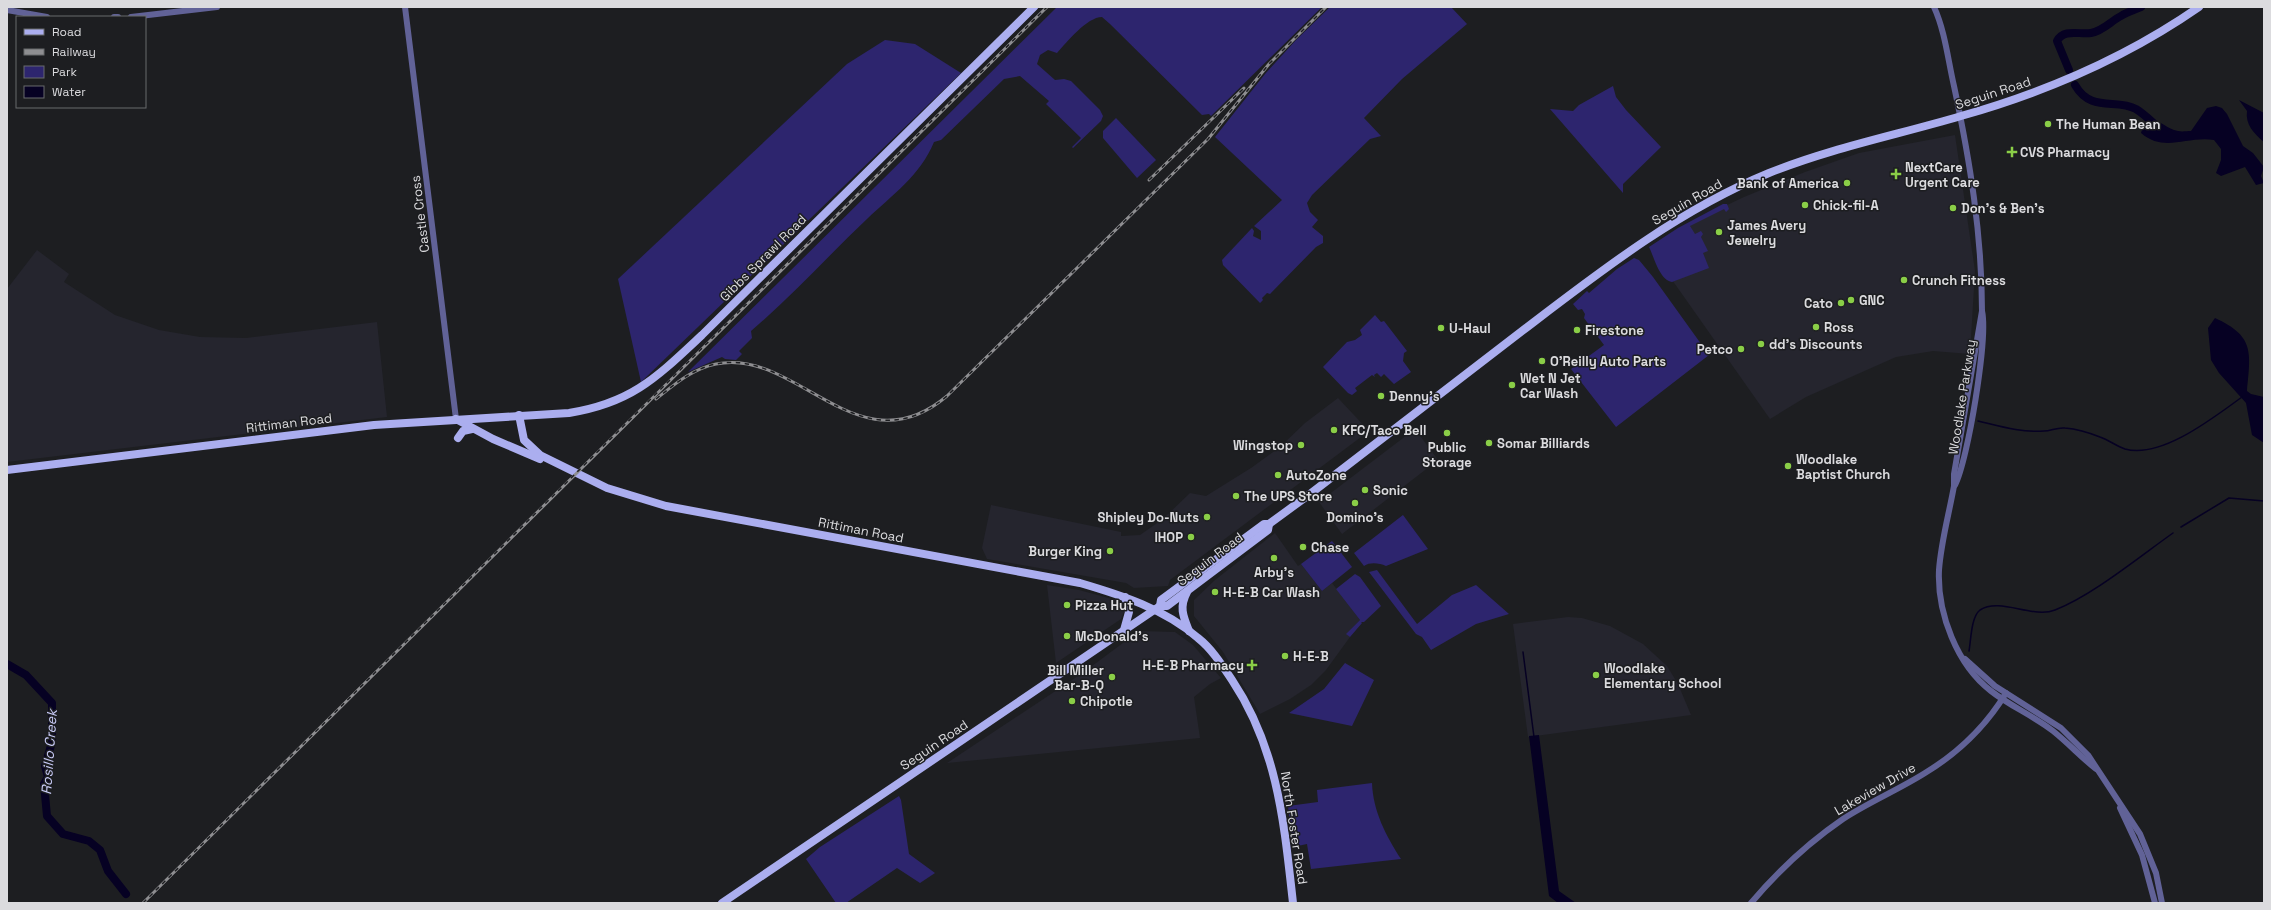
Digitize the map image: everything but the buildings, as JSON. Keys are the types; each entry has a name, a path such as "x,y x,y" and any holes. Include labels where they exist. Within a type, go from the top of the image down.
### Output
{"main road":[{"name":"Gibbs Sprawl Road","path":"456,419 569,413 591,409 624,398 650,382 724,313 1034,7"},
{"name":"Seguin Road","path":"1157,608 1161,600 1264,524 1269,524 1585,283 1687,214 1769,173 1823,153 1960,117 2025,96 2089,69 2154,36 2199,7"},
{"name":"Rittiman Road","path":"519,415 522,434 528,446 566,468 625,495 686,510 1073,582 1157,608"},
{"name":"Rittiman Road","path":"7,470 374,425 456,419 472,429 524,453 566,468"},
{"path":"458,438 463,431 472,429"},
{"name":"Seguin Road","path":"722,903 1157,608 1167,606 1268,530 1269,524"},
{"path":"1188,590 1181,606 1189,631"},
{"path":"1124,631 1129,614 1125,597"},
{"name":"North Foster Road","path":"1157,608 1189,631 1212,652 1240,691 1255,719 1268,751 1281,808 1293,903"}],"street":[{"path":"139,16 217,7"},
{"name":"Castle Cross","path":"405,7 456,419"},
{"name":"Woodlake Parkway","path":"1934,7 1943,35 1960,117 1980,246 1982,311 1984,322 1981,361 1960,476 1954,486 1941,556 1940,594 1948,627 1969,670 1991,691 2053,731 2096,769"},
{"path":"7,10 41,16"},
{"name":"Woodlake Parkway","path":"1964,658 2006,693 2044,715 2064,731 2088,755 2119,804 2130,817 2149,853 2162,903"},
{"name":"Lakeview Drive","path":"1751,903 1788,863 1828,830 1946,760 1967,742 2003,699 2006,693"},
{"name":"Woodlake Parkway","path":"2119,804 2142,855 2155,903"}],"shaded area":[{"path":"1955,135 1975,271 1970,354 1933,351 1896,357 1806,397 1770,419 1651,250 1706,215 1744,197 1805,172 1859,153"},
{"path":"37,250 69,274 64,282 115,315 159,330 200,337 246,338 377,322 387,417 7,462 7,289"},
{"path":"1338,398 1369,431 1170,580 1168,586 1134,588 1126,583 987,559 982,548 991,505 1121,532 1121,536 1140,535 1163,519 1190,493 1206,496 1251,468 1280,447 1305,423"},
{"path":"1415,429 1438,460 1342,534 1319,502"},
{"path":"1275,533 1298,566 1301,564 1322,591 1332,583 1360,620 1347,634 1350,637 1326,670 1311,685 1290,699 1260,714 1223,652 1194,616 1194,600 1215,580"},
{"path":"1047,585 1079,590 1116,600 1123,606 1124,612 1121,619 1056,663"},
{"name":"Woodlake Elementary School","path":"1568,617 1582,618 1610,626 1643,644 1667,666 1678,684 1691,715 1528,737 1513,624"},
{"path":"1139,631 1175,632 1193,645 1221,678 1210,684 1194,697 1200,738 947,763 1084,672"}],"green space":[{"path":"1057,7 1322,7 1211,116 1209,114 1202,115 1102,17 1090,21 1084,25 1057,53 1048,50 1040,55 1037,64 1055,80 1064,79 1071,81 1100,110 1103,116 1101,121 1073,148 1072,147 1081,138 1046,104 1049,101 1020,76 1004,79 941,140 934,142 921,165 905,184 751,331 752,338 739,351 742,354 736,360 725,359 722,357 688,372"},
{"path":"1330,7 1451,7 1467,24 1402,79 1364,118 1381,136 1370,139 1312,195 1307,203 1310,212 1318,220 1312,227 1323,236 1323,243 1316,247 1270,294 1267,293 1262,298 1263,300 1260,303 1223,265 1222,260 1252,228 1254,231 1253,236 1261,240 1261,231 1254,226 1282,200 1215,137 1265,74 1296,40"},
{"path":"885,40 915,44 961,73 641,382 618,279 847,64"},
{"path":"1613,86 1616,97 1626,110 1661,147 1623,184 1623,193 1550,109 1573,111 1579,105"},
{"path":"1116,118 1156,160 1137,178 1103,138 1103,131"},
{"path":"1723,204 1727,204 1729,209 1726,212 1724,209 1690,226 1695,234 1701,231 1703,234 1701,237 1708,251 1703,253 1709,268 1672,282 1663,277 1649,247 1678,228"},
{"path":"1634,258 1639,260 1653,277 1709,355 1616,427 1571,369 1604,345 1584,318 1585,314 1582,309 1578,310 1573,304 1587,291 1589,293 1617,269"},
{"path":"1375,315 1381,322 1384,321 1407,351 1404,353 1403,361 1411,372 1394,384 1384,374 1381,377 1377,373 1374,375 1375,377 1372,375 1355,388 1357,391 1352,395 1348,393 1323,367 1347,342 1355,340 1362,335 1360,330"},
{"path":"1403,515 1428,549 1386,566 1375,563 1364,566 1354,553"},
{"path":"1332,541 1352,567 1322,591 1301,564"},
{"path":"1377,570 1417,624 1452,595 1476,585 1509,614 1476,624 1431,650 1422,637 1416,634 1369,572"},
{"path":"1355,574 1360,577 1381,606 1364,622 1361,622 1362,623 1350,637 1346,634 1360,620 1336,589"},
{"path":"1345,663 1374,680 1352,726 1289,713 1324,689"},
{"path":"1372,783 1375,803 1381,823 1401,859 1311,869 1307,844 1293,847 1288,806 1318,802 1317,790"},
{"path":"899,796 901,800 909,854 935,873 920,883 897,868 846,903 836,903 806,859 820,847"}],"water":[{"path":"2239,100 2264,113 2264,142 2251,128 2247,120 2247,111"},
{"path":"2216,106 2222,108 2227,114 2243,146 2253,153 2264,167 2261,176 2264,183 2256,185 2245,167 2221,176 2216,173 2221,160 2221,149 2214,140 2204,139 2167,143 2150,139 2141,133 2143,126 2153,121 2178,131 2191,131 2207,108"},
{"path":"2215,318 2237,331 2247,346 2249,365 2247,391 2251,394 2264,397 2264,443 2252,435 2246,403 2219,373 2211,360 2208,328"},
{"path":"1539,735 1559,891 1576,903 1558,903 1549,896 1529,736"}],"waterway":[{"path":"2069,70 2057,41 2060,37 2068,33 2095,32 2128,12 2141,7"},
{"path":"2075,85 2081,94 2088,99 2096,102 2128,106 2136,109 2158,127"},
{"path":"1978,421 2011,429 2027,431 2047,431 2062,428 2074,429 2103,438 2125,449 2139,450 2154,448 2186,435 2242,397"},
{"path":"2181,527 2229,498 2264,501"},
{"path":"1969,651 1973,623 1977,613 1980,610 1997,606 2037,612 2055,610 2085,595 2173,533"},
{"path":"1523,652 1534,737"},
{"name":"Rosillo Creek","path":"7,664 26,675 52,703 52,742 45,766 48,777 44,784 47,816 63,834 89,841 100,850 108,871 126,894"}],"railway":[{"path":"143,903 1047,7"},
{"path":"656,399 691,373 699,369 716,364 746,364 774,372 828,402 856,414 885,420 915,415 947,396 1208,139 1269,64 1326,7"},
{"path":"1149,180 1244,88"}],"place":[{"name":"The Human Bean","path":"2048,124"},
{"name":"CVS Pharmacy","path":"2012,152"},
{"name":"NextCare Urgent Care","path":"1896,174"},
{"name":"Bank of America","path":"1847,183"},
{"name":"Chick-fil-A","path":"1805,205"},
{"name":"Don's & Ben's","path":"1953,208"},
{"name":"James Avery Jewelry","path":"1719,232"},
{"name":"Crunch Fitness","path":"1904,280"},
{"name":"GNC","path":"1851,300"},
{"name":"Cato","path":"1841,303"},
{"name":"Ross","path":"1816,327"},
{"name":"U-Haul","path":"1441,328"},
{"name":"Firestone","path":"1577,330"},
{"name":"dd's Discounts","path":"1761,344"},
{"name":"Petco","path":"1741,349"},
{"name":"O'Reilly Auto Parts","path":"1542,361"},
{"name":"Wet N Jet Car Wash","path":"1512,385"},
{"name":"Denny's","path":"1381,396"},
{"name":"KFC/Taco Bell","path":"1334,430"},
{"name":"Public Storage","path":"1447,433"},
{"name":"Somar Billiards","path":"1489,443"},
{"name":"Wingstop","path":"1301,445"},
{"name":"Woodlake Baptist Church","path":"1788,466"},
{"name":"AutoZone","path":"1278,475"},
{"name":"Sonic","path":"1365,490"},
{"name":"The UPS Store","path":"1236,496"},
{"name":"Domino's","path":"1355,503"},
{"name":"Shipley Do-Nuts","path":"1207,517"},
{"name":"IHOP","path":"1191,537"},
{"name":"Chase","path":"1303,547"},
{"name":"Burger King","path":"1110,551"},
{"name":"Arby's","path":"1274,558"},
{"name":"H-E-B Car Wash","path":"1215,592"},
{"name":"Pizza Hut","path":"1067,605"},
{"name":"McDonald's","path":"1067,636"},
{"name":"H-E-B","path":"1285,656"},
{"name":"H-E-B Pharmacy","path":"1252,665"},
{"name":"Woodlake Elementary School","path":"1596,675"},
{"name":"Bill Miller Bar-B-Q","path":"1112,677"},
{"name":"Chipotle","path":"1072,701"}]}
